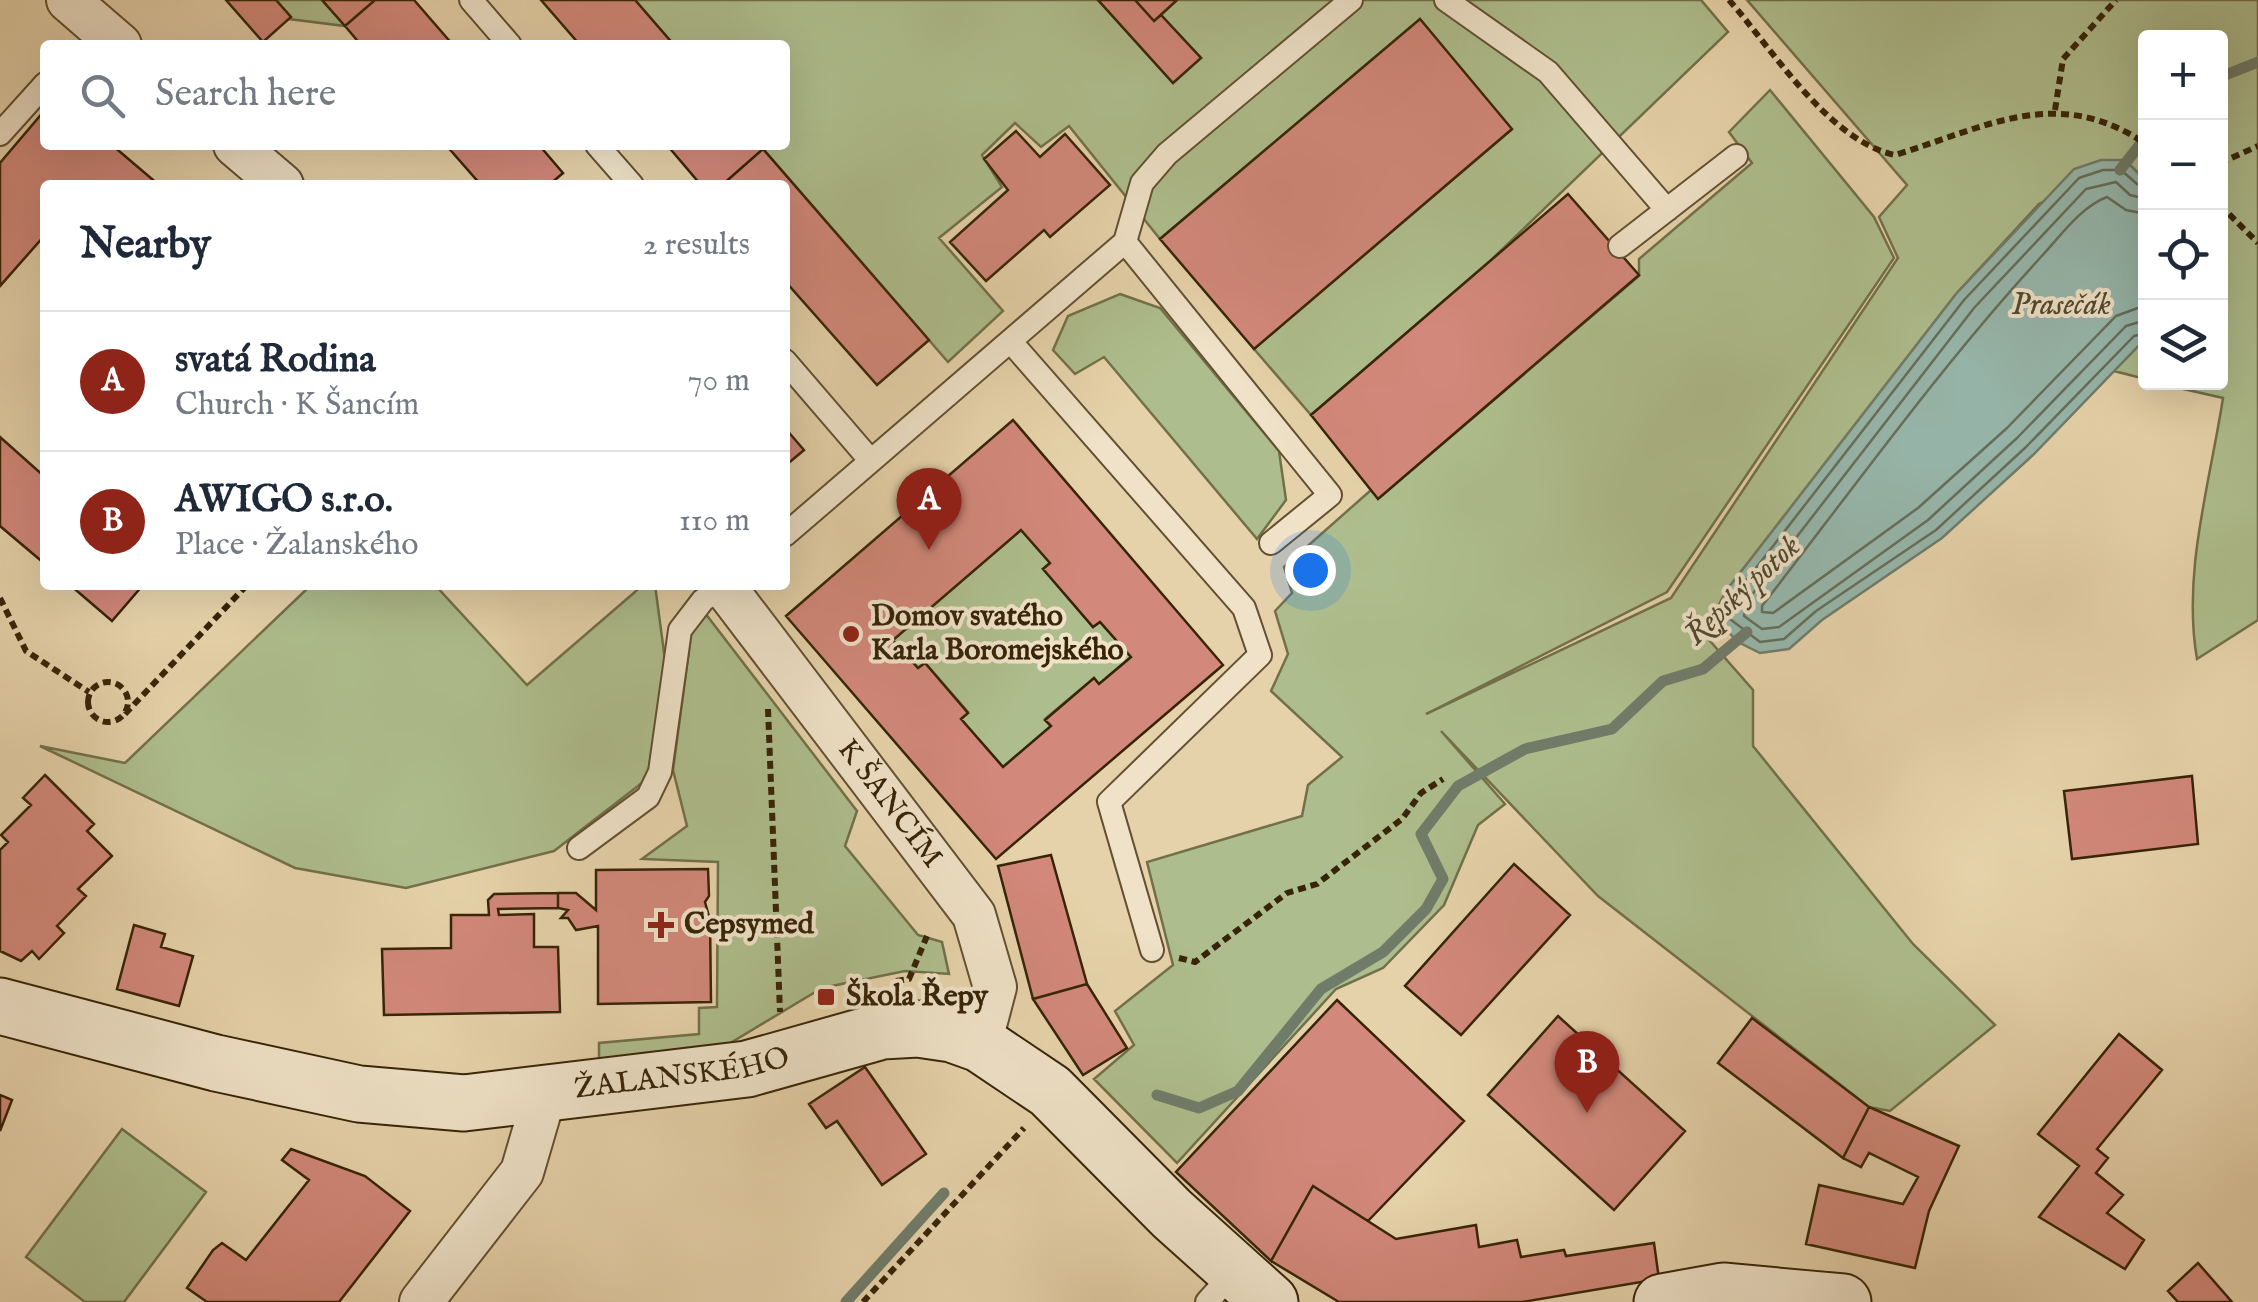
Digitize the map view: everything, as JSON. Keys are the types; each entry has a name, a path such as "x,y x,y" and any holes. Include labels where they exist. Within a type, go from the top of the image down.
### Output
{"street":[{"path":"68,0 114,40"},
{"path":"242,150 276,180"},
{"name":"K ŠANCÍM","path":"728,590 974,915 995,987 980,1044"},
{"name":"ŽALANSKÉHO","path":"0,1006 216,1063 360,1094 464,1103 544,1097 746,1069 882,1031 938,1032 980,1044 1050,1091 1237,1292"},
{"path":"421,1302 522,1172 544,1097"},
{"path":"1662,1302 1723,1290 1844,1302"}],"lane":[{"path":"471,0 506,40"},
{"path":"790,531 1125,242 1142,183 1166,154 1351,0"},
{"path":"1446,0 1548,72 1667,210"},
{"path":"0,134 40,90"},
{"path":"601,150 628,180"},
{"path":"1620,246 1736,156"},
{"path":"1125,242 1330,495 1271,543"},
{"path":"1010,342 1244,608 1260,655 1109,802 1152,950"},
{"path":"790,367 872,461"},
{"path":"580,848 648,798 660,772 680,630 704,600 719,590"}],"path":[{"path":"1729,0 1842,130 1869,149 1895,155 2055,110 2116,124 2138,139"},
{"path":"2055,110 2063,59 2116,0"},
{"path":"2228,159 2258,146"},
{"path":"2225,210 2258,243"},
{"path":"88,692 89,706 100,719 114,723 242,590"},
{"path":"0,598 26,651 88,692"},
{"path":"88,692 104,680 121,688 127,700 125,714"},
{"path":"768,703 780,1021"},
{"path":"1152,950 1194,962 1287,893 1317,884 1402,819 1421,793 1444,779"},
{"path":"909,978 928,936"},
{"path":"864,1302 1025,1127"}],"green space":[{"path":"273,0 322,0 345,26 289,19"},
{"path":"635,0 1098,0 1173,83 1201,58 1161,15 1177,0 1701,0 1728,32 1490,261 1311,415 1254,349 1511,130 1420,19 1160,239 1069,126 1041,147 1015,123 982,155 1002,187 939,238 1003,311 948,362 764,150 790,150 790,40 670,40"},
{"path":"1747,0 2258,0 2258,620 2197,659 2193,627 2195,561 2223,398 2188,390 2228,390 2228,30 2138,30 2138,173 2125,160 2039,204 1956,294 1726,591 1704,634 1753,690 1753,746 1913,944 1995,1025 1890,1111 1869,1107 1598,896 1441,731 1505,804 1478,825 1444,905 1383,968 1336,989 1177,1163 1094,1079 1134,1045 1115,1011 1173,965 1147,862 1302,816 1308,785 1342,757 1271,691 1288,654 1275,611 1292,593 1284,567 1371,490 1379,498 1639,276 1639,259 1752,163 1729,132 1770,90 1874,217 1894,258 1667,592 1426,714 1671,598 1898,258 1879,217 1907,185"},
{"path":"1120,294 1160,308 1279,451 1286,500 1257,539 1104,357 1075,374 1053,350 1068,316"},
{"path":"2138,346 2138,377 2114,371"},
{"path":"1021,530 1050,563 1043,569 1093,627 1100,622 1131,657 1099,684 1094,678 1045,719 1051,726 1003,767 961,719 968,712 925,663 918,668 893,640"},
{"path":"306,590 440,590 527,685 637,590 656,590 666,667 647,779 554,851 406,888 295,868 40,746 125,763"},
{"path":"705,613 857,811 845,846 918,935 942,942 949,974 905,971 822,988 722,1048 599,1063 599,1043 699,1034 699,1008 717,1007 718,862 642,859 687,826 673,770 692,628"},
{"path":"122,1129 206,1192 124,1302 85,1302 26,1257"}],"water":[{"name":"Prasečák","path":"2101,160 2125,160 2138,173 2138,346 2033,455 1942,538 1822,620 1789,649 1760,653 1738,642 1717,620 1726,591 1956,294 2074,169"}],"building":[{"path":"226,0 276,0 291,17 261,40"},
{"path":"322,0 375,0 345,26"},
{"path":"375,0 414,0 449,40 357,40 345,26"},
{"path":"541,0 635,0 670,40 576,40"},
{"path":"1098,0 1135,0 1154,21 1161,15 1201,58 1173,83"},
{"path":"1135,0 1177,0 1154,21"},
{"path":"1420,19 1512,129 1254,349 1160,239"},
{"path":"40,116 40,150 118,150 153,180 40,180 40,241 0,286 0,163"},
{"path":"1016,131 1040,157 1065,134 1110,185 1050,237 1044,230 986,281 950,242 1008,190 984,159"},
{"path":"450,150 543,150 563,173 555,180 477,180"},
{"path":"671,150 762,150 728,180 697,180"},
{"path":"764,150 790,180 728,180"},
{"path":"790,180 929,340 877,385 790,287"},
{"path":"1568,194 1639,275 1378,499 1311,415"},
{"name":"Domov svatého Karla Boromejského","path":"1013,420 1223,665 996,859 786,616","holes":["1021,530 1050,563 1043,569 1093,627 1100,622 1131,657 1099,684 1094,678 1045,720 1051,726 1003,767 961,719 968,713 925,663 918,668 893,640"]},
{"path":"790,434 804,450 790,462"},
{"path":"0,437 40,473 40,560 0,526"},
{"path":"76,590 139,590 112,621"},
{"path":"45,775 94,824 87,831 112,856 78,889 86,896 57,926 64,933 39,959 32,951 21,961 0,951 0,850 8,842 1,835 31,805 23,798"},
{"path":"2192,776 2198,844 2072,859 2064,791"},
{"path":"1051,855 1087,984 1033,999 998,866"},
{"path":"1514,864 1570,915 1461,1035 1405,986"},
{"path":"708,869 709,896 705,902 710,920 711,1002 598,1004 598,926 576,930 568,918 561,918 568,910 558,908 558,893 576,893 596,910 596,870"},
{"path":"558,893 558,908 498,909 499,915 534,914 534,947 558,947 560,1012 384,1015 382,949 451,948 451,915 489,915 488,900 494,894"},
{"path":"134,925 165,934 161,947 193,956 179,1006 117,989"},
{"path":"1087,984 1127,1048 1083,1075 1033,999"},
{"path":"1337,1000 1464,1121 1368,1221 1313,1186 1271,1261 1176,1172"},
{"path":"1558,1016 1685,1131 1614,1210 1488,1095"},
{"path":"1752,1018 1869,1107 1843,1158 1718,1063"},
{"path":"2119,1034 2162,1070 2097,1149 2108,1158 2096,1173 2123,1195 2107,1213 2144,1240 2125,1269 2039,1217 2079,1166 2038,1134"},
{"path":"865,1067 926,1154 882,1185 837,1121 826,1128 809,1104"},
{"path":"0,1095 12,1100 0,1131"},
{"path":"1869,1107 1959,1146 1929,1211 1915,1268 1806,1244 1819,1185 1903,1204 1918,1177 1869,1153 1861,1167 1843,1158"},
{"path":"291,1149 365,1176 410,1211 339,1302 207,1302 187,1288 213,1250 222,1243 246,1260 309,1180 282,1160"},
{"path":"1313,1186 1396,1239 1476,1225 1479,1247 1517,1240 1521,1257 1564,1250 1566,1256 1654,1243 1659,1279 1522,1302 1339,1302 1271,1261"},
{"path":"2198,1263 2232,1302 2178,1302 2168,1291"}],"waterway":[{"name":"Řepský potok","path":"2228,74 2258,62"},
{"name":"Řepský potok","path":"2120,170 2138,147"},
{"name":"Řepský potok","path":"1157,1095 1199,1108 1238,1091 1321,989 1383,952 1426,909 1443,879 1421,834 1458,786 1525,749 1612,729 1663,681 1703,669 1747,632"},
{"name":"Řepský potok","path":"846,1302 944,1193"}],"place":[{"name":"svatá Rodina","path":"929,550"},
{"name":"Domov svatého Karla Boromejského","path":"851,634"},
{"name":"Cepsymed","path":"661,925"},
{"name":"Škola Řepy","path":"826,997"},
{"name":"AWIGO s.r.o.","path":"1587,1113"}]}
